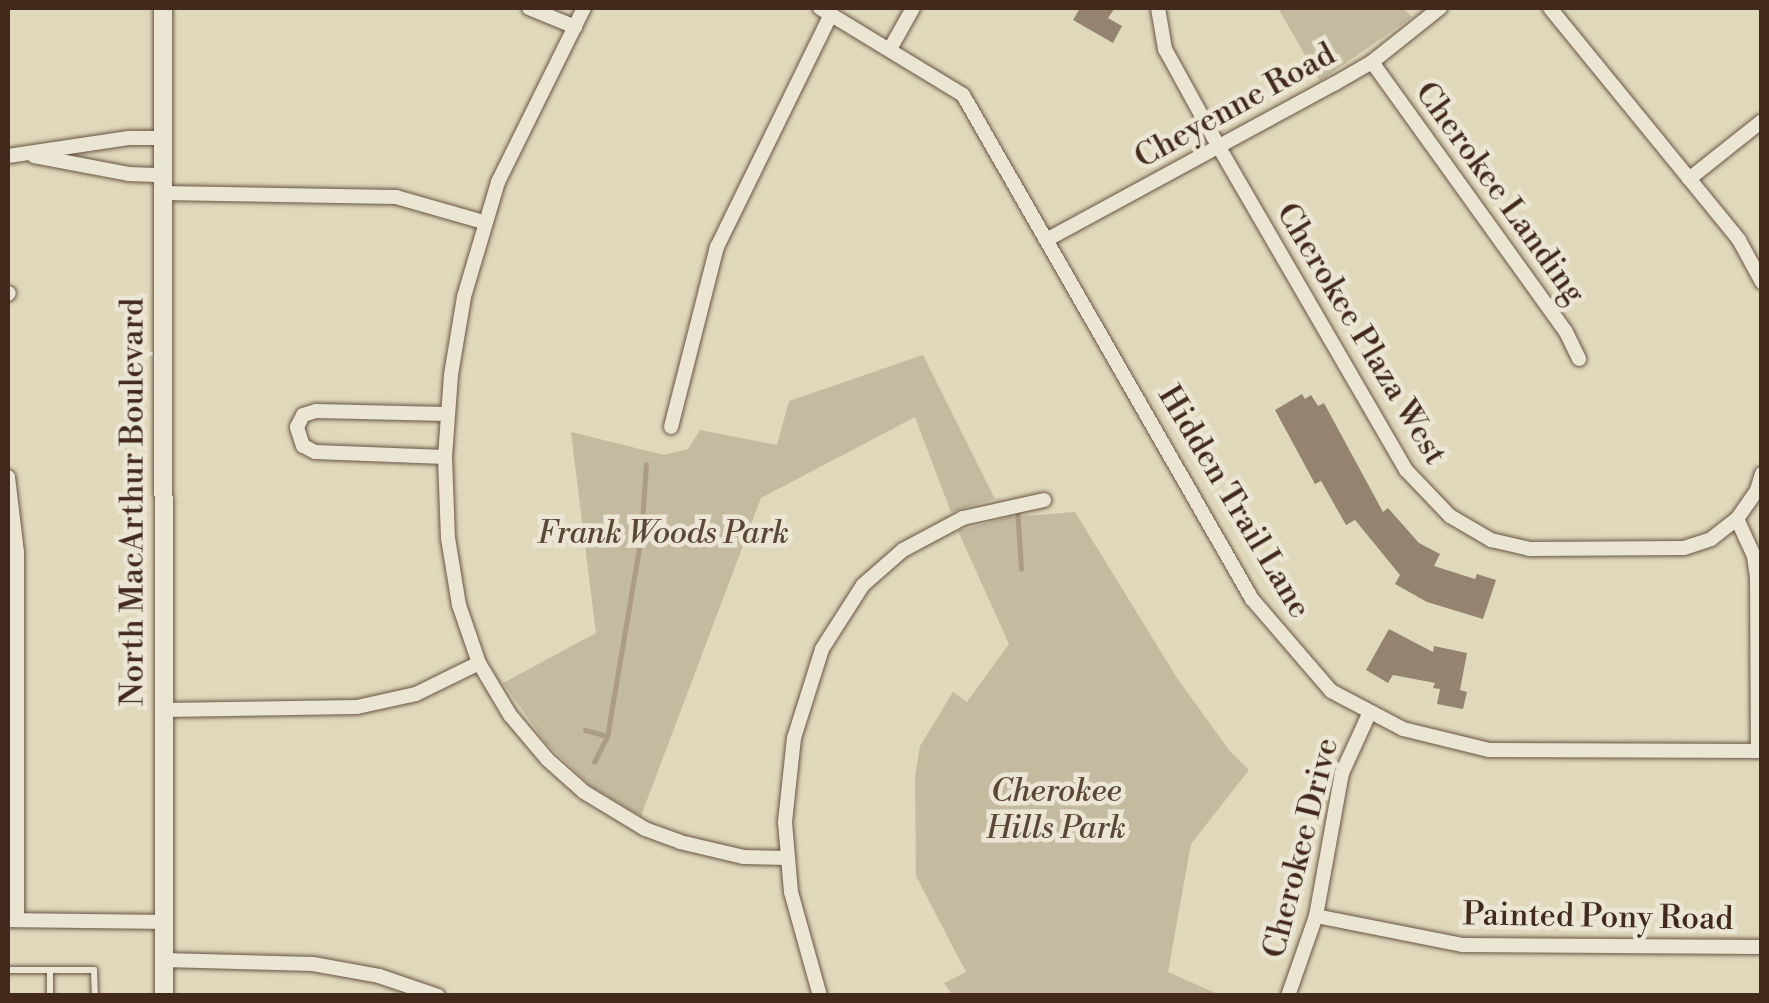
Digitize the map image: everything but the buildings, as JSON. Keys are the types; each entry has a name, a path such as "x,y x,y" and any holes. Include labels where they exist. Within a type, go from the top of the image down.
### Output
{"main road":[{"name":"North MacArthur Boulevard","path":"163,8 164,996"}],"street":[{"path":"529,8 576,27"},
{"path":"584,8 514,148 484,222 460,316 444,457 453,576 479,663 526,736 601,804 680,842 744,857 787,858"},
{"path":"890,49 913,8"},
{"name":"Cherokee Plaza West","path":"1158,8 1166,50 1220,149 1406,470 1450,516 1491,540 1552,550 1684,548 1711,540 1737,520"},
{"name":"Cheyenne Road","path":"1048,238 1220,149 1372,62 1440,8"},
{"path":"1550,8 1739,240 1762,282"},
{"path":"672,427 717,247 826,11"},
{"name":"Hidden Trail Lane","path":"826,11 963,95 1266,619 1331,690 1369,714 1436,740 1489,750 1760,751"},
{"name":"Cherokee Landing","path":"1372,62 1566,332 1579,359"},
{"path":"1689,180 1762,122"},
{"path":"8,156 33,156 129,138 163,138"},
{"path":"33,156 163,184 396,197 484,222"},
{"path":"444,457 315,452 302,446 297,427 302,416 316,410 447,414"},
{"path":"1760,751 1758,578 1754,556 1737,520 1758,490 1762,474"},
{"path":"8,477 17,552 12,920 164,922"},
{"path":"820,996 800,928 787,858 786,794 802,702 822,649 856,595 903,550 944,526 1044,500"},
{"path":"164,710 357,708 416,694 479,663"},
{"name":"Cherokee Drive","path":"1288,996 1316,916 1342,774 1369,714"},
{"name":"Painted Pony Road","path":"1316,916 1463,944 1762,947"},
{"path":"164,960 313,964 379,976 438,996"}],"lane":[{"path":"8,970 94,970 95,996"},
{"path":"50,970 50,996"}],"green space":[{"path":"1278,8 1403,8 1412,17 1320,81"},
{"name":"Frank Woods Park","path":"923,355 995,499 951,512 915,417 761,498 641,816 591,786 546,743 503,683 596,633 571,432 664,455 688,449 700,430 777,445 789,401"},
{"name":"Cherokee Hills Park","path":"1075,512 1177,678 1229,750 1249,770 1191,844 1168,972 1220,995 953,996 944,983 966,972 916,876 915,777 920,746 953,692 967,702 1009,644 958,531 1009,517"}],"waterway":[{"path":"594,762 607,737 641,536 646,464"},
{"path":"1017,508 1021,569"},
{"path":"585,730 607,736"}]}
